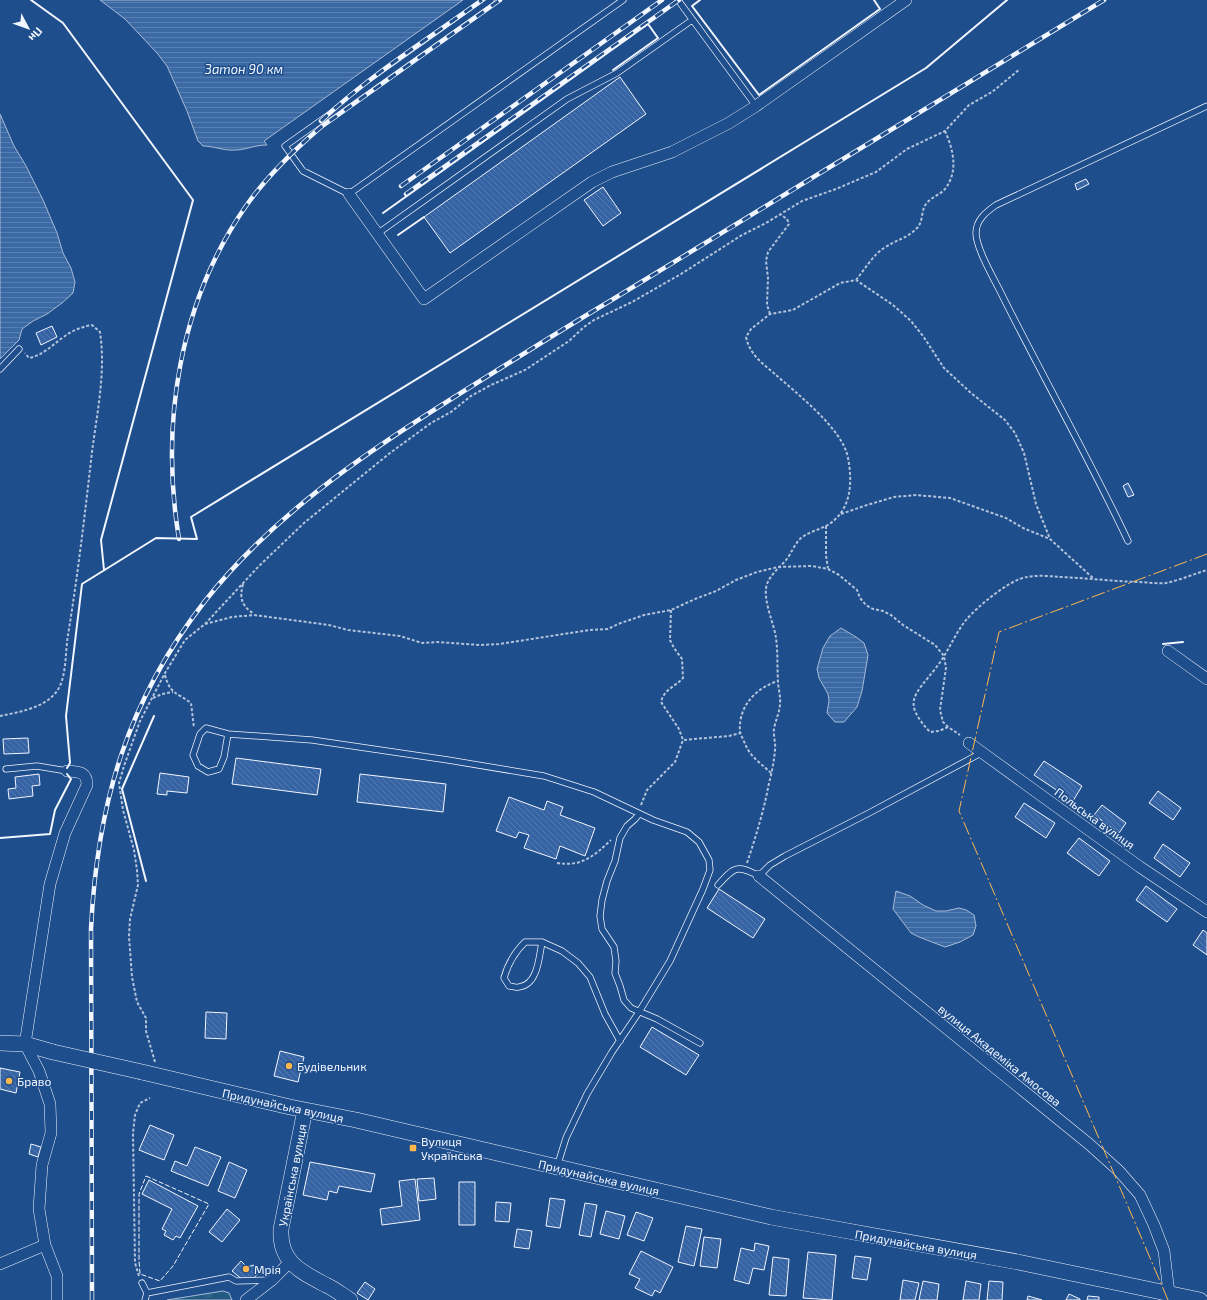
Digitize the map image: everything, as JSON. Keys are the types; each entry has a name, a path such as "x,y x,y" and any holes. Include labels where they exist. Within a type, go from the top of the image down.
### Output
{"main road":[{"name":"Придунайська вулиця","path":"0,1043 25,1044 160,1077 356,1120 772,1217 1018,1262 1200,1300"},
{"name":"Українська вулиця","path":"305,1110 282,1230 282,1247 290,1262 296,1268 350,1300"}],"street":[{"path":"349,194 424,299 592,182 612,172 672,152 722,127 756,106 906,0"},
{"path":"1168,652 1207,679"},
{"name":"Польська вулиця","path":"969,743 1140,867 1207,912"},
{"path":"57,1300 57,1276 45,1245 39,1209 42,1165 51,1133 50,1104 39,1071 25,1044 50,884 65,833 87,785 87,778 84,774 67,771"},
{"name":"вулиця Академіка Амосова","path":"759,876 1089,1144 1119,1171 1140,1195 1154,1225 1164,1251 1169,1293"},
{"path":"0,1264 45,1245"},
{"path":"246,1300 272,1280 290,1262"}],"lane":[{"path":"491,0 285,146 303,171 349,194 623,0"},
{"path":"678,0 756,106"},
{"path":"377,234 566,99 617,73 692,20"},
{"path":"1128,541 1102,484 989,268 979,247 975,232 977,224 981,218 996,205 1207,106"},
{"path":"0,368 19,349"},
{"path":"228,734 224,757 219,769 208,772 198,766 193,756 200,734 206,728 228,734 312,740 448,760 544,776 594,792 618,802 639,814 687,832 699,842 709,860 710,870 689,920 670,961 599,1073 576,1116 561,1151 557,1167"},
{"path":"718,885 726,876 736,869 745,869 759,876 770,865 785,856 981,753"},
{"path":"6,769 37,766 67,771"},
{"path":"639,814 627,826 620,838 615,861 607,881 600,916 602,929 614,947 616,961 615,973 624,1000 631,1008 657,1019 700,1043"},
{"path":"542,942 534,975 528,984 518,988 509,986 504,978 508,966 515,952 525,942 542,942 562,950 578,962 590,977 605,1014 620,1041"},
{"path":"147,1293 229,1277 236,1281 272,1280"},
{"path":"142,1283 147,1293 145,1300"}],"path":[{"path":"160,1077 146,1031 146,1018 137,1002 132,977 129,936 130,919 138,885 137,870 134,850 123,810 119,783 140,722 185,640 205,624 258,566 324,506 390,453 431,423 451,412 471,396 491,385 525,370 569,341 594,320 632,302 681,274 742,235 802,200 836,189 876,172 907,149 945,130 969,105 992,92 1020,69"},
{"path":"840,515 847,503 850,490 848,457 843,443 834,430 800,396 758,360 748,348 746,337 751,329 770,314 793,310 840,283 856,280 883,248 909,236 919,225 925,204 944,190 950,180 954,166 953,152 945,130"},
{"path":"770,314 767,305 768,278 766,261 768,252 789,224 787,219 780,214"},
{"path":"856,280 893,305 911,321 923,336 944,368 958,382 1005,420 1015,433 1024,453 1036,504 1050,539"},
{"path":"0,716 26,710 49,700 58,691 62,682 81,553 92,451 99,407 102,347 100,332 92,325 77,328 38,356 29,358 19,349"},
{"path":"745,869 760,826 775,749 774,730 780,713 776,636 766,598 767,585 778,567 785,561 801,538 813,530 826,526 840,515 866,505 894,497 916,495 950,498 1006,518 1023,528 1050,539 1094,579"},
{"path":"826,526 828,569"},
{"path":"205,624 232,617 254,615 329,625 348,630 400,636 422,643 437,642 480,645 549,637 590,630 608,629 637,617 671,610 757,572 778,567 812,566 828,569 840,575 857,590 860,598 866,605 891,615 903,625 936,646 944,656 946,668 940,710 943,722 969,743"},
{"path":"948,727 939,731 930,732 921,722 915,713 913,701 917,690 951,646 956,634 966,620 979,607 1008,585 1026,577 1049,576 1126,582 1166,583 1207,570"},
{"path":"244,583 241,591 241,600 245,608 254,615"},
{"path":"639,814 642,800 647,790 675,762 683,740 679,729 661,702 662,696 665,692 668,689 678,685 683,678 682,659 670,640 671,610"},
{"path":"165,674 169,687 173,692 191,703 194,728 200,734"},
{"path":"771,773 748,750 746,742 740,733 743,711 748,700 756,691 767,684 778,681"},
{"path":"153,698 162,694 173,692"},
{"path":"683,740 729,736 740,733"},
{"path":"557,862 568,864 581,862 593,856 611,840 620,838"},
{"path":"142,1283 135,1263 133,1132 135,1115 140,1103 150,1098"}],"green space":[{"path":"223,1291 229,1293 232,1300 167,1300"}],"water":[{"name":"Затон 90 км","path":"100,0 463,0 264,141 267,145 231,150 203,146 198,141 187,111 167,66 157,53 125,19"},
{"path":"0,114 14,146 43,200 57,233 63,253 71,268 75,282 73,293 47,314 33,321 22,329 19,340 0,359"},
{"path":"841,628 864,643 868,655 862,691 857,707 844,722 835,722 827,713 829,701 828,694 819,678 817,669 823,648 830,636"},
{"path":"896,891 910,896 923,905 936,911 946,911 959,908 966,910 974,915 976,926 973,935 960,942 945,947 911,933 893,909"}],"building":[{"path":"620,77 646,114 450,253 424,217"},
{"path":"1086,179 1089,184 1077,190 1075,184"},
{"path":"603,187 621,213 603,226 584,200"},
{"path":"52,326 57,337 41,345 36,333"},
{"path":"1128,483 1134,495 1128,497 1123,486"},
{"path":"28,738 29,753 4,754 3,739"},
{"path":"236,758 321,769 317,795 232,784"},
{"path":"1044,761 1082,786 1073,801 1034,775"},
{"path":"160,773 189,777 187,793 167,791 167,795 157,794"},
{"path":"39,774 40,785 32,786 33,796 9,799 8,789 16,788 15,777"},
{"path":"360,774 446,784 443,812 357,802"},
{"path":"1158,791 1181,808 1173,820 1149,803"},
{"path":"509,797 544,810 547,801 563,807 560,815 595,828 585,856 560,846 556,859 524,848 529,835 519,832 516,838 496,831"},
{"path":"1024,803 1055,823 1046,838 1015,817"},
{"path":"1102,805 1126,823 1119,833 1094,815"},
{"path":"1079,838 1110,861 1099,876 1067,853"},
{"path":"1163,844 1190,863 1180,877 1154,858"},
{"path":"1146,886 1177,909 1167,922 1136,900"},
{"path":"719,889 765,919 753,938 707,908"},
{"path":"1203,930 1207,933 1207,955 1193,945"},
{"path":"206,1012 227,1013 226,1039 205,1038"},
{"path":"652,1027 699,1055 686,1075 640,1047"},
{"name":"Будівельник","path":"280,1051 304,1057 298,1082 274,1076"},
{"name":"Браво","path":"0,1068 20,1072 16,1093 0,1089"},
{"path":"150,1125 174,1135 164,1160 139,1150"},
{"path":"31,1144 41,1147 38,1157 29,1154"},
{"path":"195,1147 221,1157 208,1186 171,1171 175,1161 187,1166"},
{"path":"229,1162 247,1170 235,1198 218,1191"},
{"path":"310,1162 375,1174 371,1192 339,1186 337,1193 329,1191 327,1200 303,1195"},
{"path":"434,1178 436,1199 419,1201 417,1179"},
{"path":"415,1179 420,1220 382,1225 380,1209 402,1206 399,1181"},
{"path":"149,1180 198,1206 180,1238 176,1236 173,1240 164,1235 166,1231 162,1229 172,1209 142,1194"},
{"path":"459,1182 475,1182 475,1225 459,1225"},
{"path":"550,1198 565,1200 560,1228 546,1226"},
{"path":"496,1202 511,1203 509,1222 495,1221"},
{"path":"585,1203 597,1205 591,1237 579,1235"},
{"path":"227,1209 240,1220 222,1242 209,1232"},
{"path":"606,1211 625,1216 619,1239 600,1234"},
{"path":"636,1212 653,1218 644,1241 627,1235"},
{"path":"686,1226 702,1229 694,1266 678,1262"},
{"path":"517,1229 532,1231 529,1249 514,1247"},
{"path":"704,1237 721,1239 717,1268 700,1266"},
{"path":"755,1243 769,1246 764,1270 753,1268 749,1284 734,1280 741,1248 754,1251"},
{"path":"641,1251 673,1267 660,1293 655,1290 652,1296 635,1288 640,1279 629,1274"},
{"path":"808,1252 836,1255 832,1300 803,1298"},
{"path":"855,1256 871,1258 867,1280 852,1278"},
{"path":"773,1257 789,1259 786,1296 769,1295"},
{"name":"Мрія","path":"241,1261 247,1267 254,1265 260,1271 253,1279 243,1280 232,1271"},
{"path":"903,1280 919,1283 915,1300 900,1300"},
{"path":"923,1281 939,1284 937,1300 919,1300"},
{"path":"966,1281 981,1284 979,1300 963,1300"},
{"path":"989,1281 1003,1282 1002,1300 987,1300"},
{"path":"365,1282 375,1289 368,1300 357,1293"},
{"path":"1069,1294 1080,1299 1080,1300 1066,1300"},
{"path":"1028,1296 1042,1300 1027,1300"},
{"path":"1088,1296 1099,1297 1099,1300 1087,1300"}],"railway":[{"path":"321,121 359,88 482,0"},
{"path":"179,539 174,496 172,452 174,408 180,365 190,323 205,282 223,243 246,206 263,184 281,164 321,127 500,0"},
{"path":"401,186 662,0"},
{"path":"406,194 679,0"},
{"path":"92,1300 91,929 94,883 100,839 109,797 121,756 136,716 155,677 178,639 205,601 260,541 290,513 355,463 388,440 552,336 1104,0"}],"fence":[{"path":"146,1176 209,1204 173,1266 160,1281 140,1274 139,1194 146,1176"}],"wall":[{"path":"31,0 63,23 193,200 101,540 104,570"},
{"path":"700,0 692,6 759,95 880,9 874,0"},
{"path":"67,768 70,763 66,716 82,584 156,538 197,539 191,517 926,68 1007,0"},
{"path":"383,213 648,24 658,38 613,70"},
{"path":"398,235 424,217"},
{"path":"1163,644 1183,642"},
{"path":"146,881 122,789 154,716"},
{"path":"0,838 50,834 55,810 71,779 67,774"}],"power":[{"path":"1168,1300 959,811 999,632 1207,554"}],"place":[{"name":"Будівельник","path":"289,1066"},
{"name":"Браво","path":"9,1081"},
{"name":"Вулиця Українська","path":"413,1148"},
{"name":"Мрія","path":"246,1269"}]}
